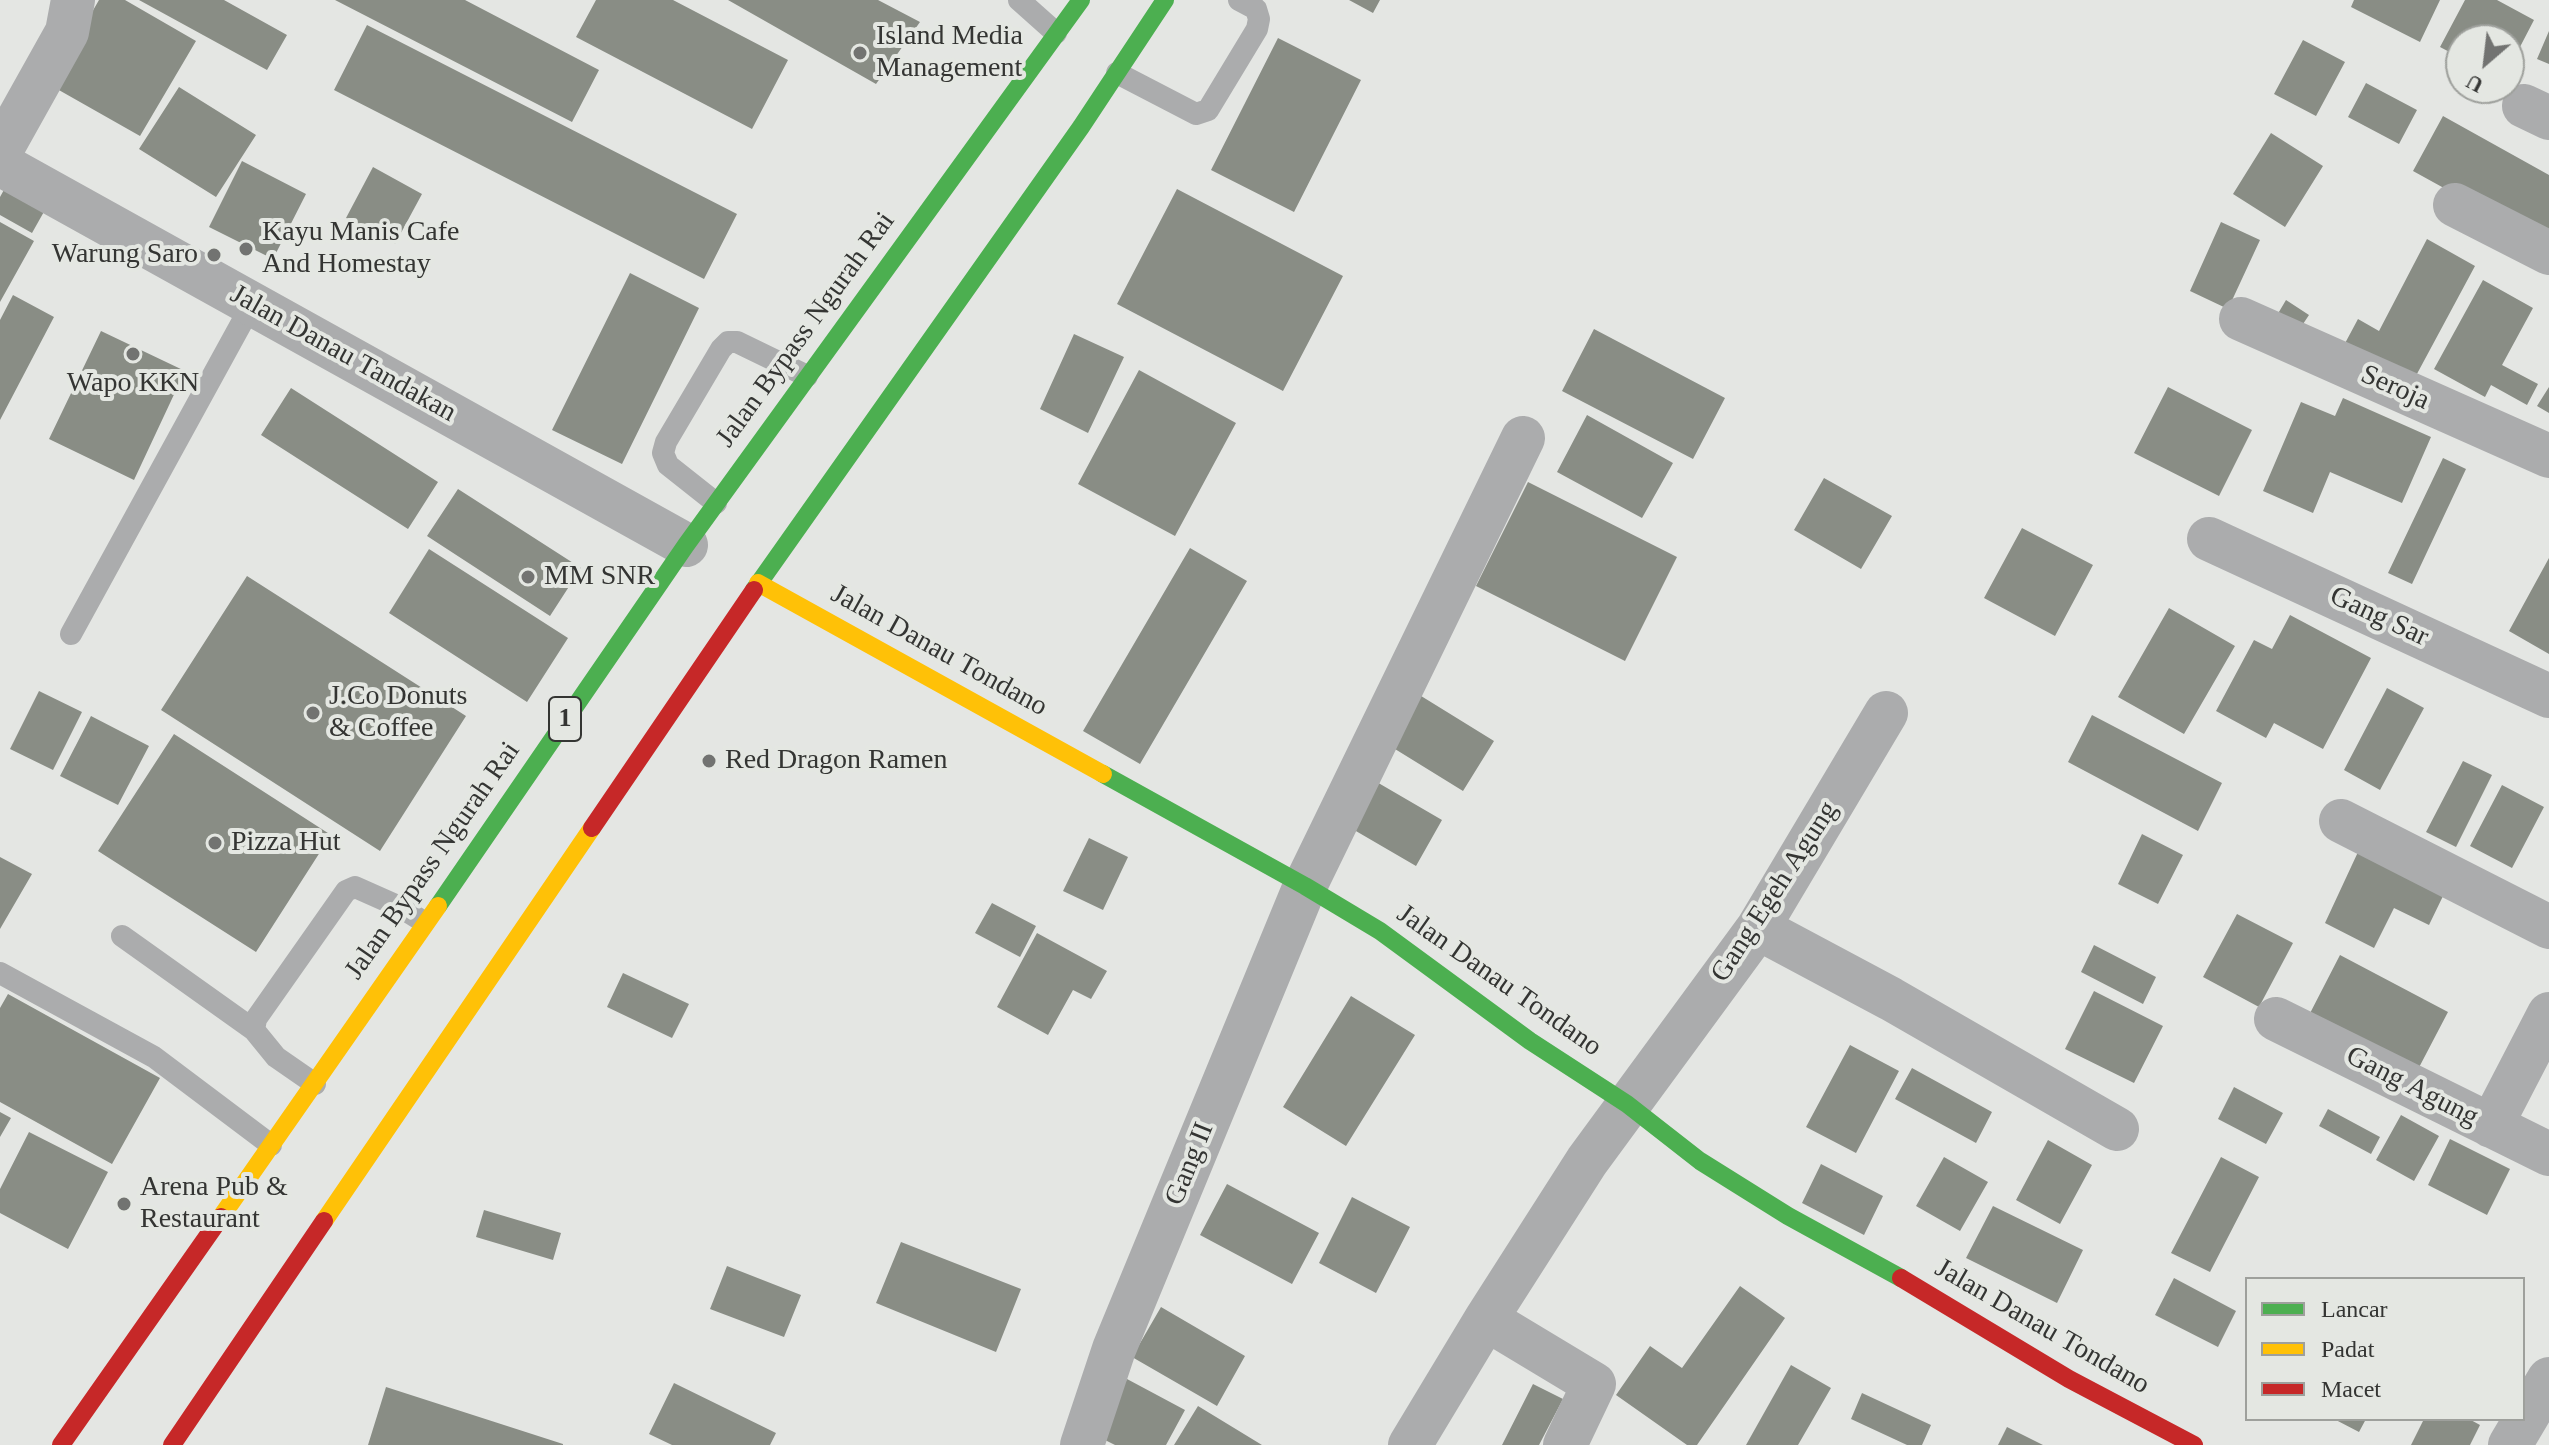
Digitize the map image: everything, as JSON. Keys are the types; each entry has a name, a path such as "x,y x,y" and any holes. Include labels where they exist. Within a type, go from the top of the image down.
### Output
{"main road":[{"name":"Jalan Bypass Ngurah Rai","path":"61,1445 315,1084 686,545 1081,0"},
{"path":"172,1445 758,583 1117,73 1165,0"},
{"name":"Jalan Danau Tondano","path":"758,583 1305,886 1380,931 1530,1041 1627,1104 1700,1161 1788,1216 1937,1298 2069,1379 2194,1445"}],"street":[{"path":"0,152 67,32 73,0"},
{"name":"Jalan Danau Tandakan","path":"0,164 686,545"},
{"path":"2455,205 2549,253"},
{"name":"Seroja","path":"2241,319 2549,456"},
{"name":"Gang II","path":"1082,1445 1114,1349 1305,886 1523,438"},
{"name":"Gang Sar","path":"2209,539 2549,696"},
{"name":"Gang Egeh Agung","path":"1627,1104 1758,928 1886,713"},
{"path":"2341,821 2549,927"},
{"path":"1758,928 1891,999 2117,1129"},
{"path":"2491,1126 2549,1014"},
{"name":"Gang Agung","path":"2276,1019 2549,1154"},
{"path":"1410,1445 1486,1319 1627,1104"},
{"path":"1486,1319 1594,1384 1565,1445"},
{"path":"2525,1420 2549,1379"},
{"path":"2510,1445 2524,1421"}],"lane":[{"path":"1019,0 1056,33"},
{"path":"1117,73 1196,114 1203,113 1208,110 1257,29 1259,19 1256,9 1239,0"},
{"path":"71,634 252,304"},
{"path":"716,503 668,465 663,453 666,442 721,349 728,342 737,342 807,376"},
{"path":"254,1030 256,1019 346,891 355,887 400,907 424,922"},
{"path":"122,936 254,1030 276,1057 315,1084"},
{"path":"0,973 154,1057 271,1145"}],"building":[{"path":"99,0 125,0 196,41 140,136 50,85"},
{"path":"139,0 224,0 287,35 267,70"},
{"path":"335,0 465,0 599,70 572,122"},
{"path":"596,0 673,0 788,60 752,129 576,37"},
{"name":"Island Media Management","path":"728,0 878,0 920,22 876,84"},
{"path":"1349,0 1380,0 1373,13"},
{"path":"2354,0 2440,0 2420,42 2351,7"},
{"path":"2465,0 2497,0 2534,20 2525,37 2525,24 2452,24"},
{"path":"367,25 737,214 704,279 334,90"},
{"path":"2549,31 2549,64 2537,59"},
{"path":"1278,38 1361,80 1294,212 1211,170"},
{"path":"2303,40 2345,62 2316,116 2274,94"},
{"path":"2366,83 2417,110 2399,144 2348,117"},
{"path":"179,87 256,135 216,197 139,149"},
{"path":"2443,116 2549,175 2549,246 2413,171"},
{"path":"2271,133 2323,166 2285,227 2233,194"},
{"path":"242,161 306,194 273,259 209,227"},
{"path":"373,167 422,194 395,244 346,218"},
{"path":"10,179 50,201 32,233 0,215 0,197"},
{"path":"1177,189 1343,276 1283,391 1117,304"},
{"path":"0,222 34,241 0,302"},
{"path":"2221,222 2260,240 2228,309 2190,291"},
{"path":"2427,239 2475,266 2411,385 2343,347 2358,319 2379,331"},
{"path":"630,273 699,308 622,464 552,430"},
{"path":"2483,280 2533,308 2502,365 2538,384 2527,405 2491,385 2485,397 2434,369"},
{"path":"13,295 54,317 0,420 0,320"},
{"path":"2286,300 2309,315 2295,336 2273,322"},
{"path":"1594,329 1725,398 1693,459 1562,391"},
{"path":"101,331 185,371 134,480 49,439"},
{"path":"1074,334 1124,357 1088,433 1040,409"},
{"path":"1139,370 1236,423 1175,536 1078,484"},
{"path":"2168,387 2252,430 2219,496 2134,453"},
{"path":"2549,387 2549,413 2537,406"},
{"path":"291,388 438,482 408,529 261,435"},
{"path":"2343,398 2431,437 2402,503 2330,472 2313,513 2263,491 2301,402 2335,416"},
{"path":"1587,415 1673,463 1642,518 1557,472"},
{"path":"2443,458 2466,469 2412,584 2388,573"},
{"path":"1824,478 1892,516 1861,569 1794,530"},
{"path":"1528,482 1677,557 1625,661 1476,586"},
{"path":"458,489 581,568 550,616 427,536"},
{"path":"2022,528 2093,565 2055,636 1984,598"},
{"path":"1190,548 1247,581 1140,764 1083,731"},
{"path":"429,549 568,638 527,702 389,613"},
{"path":"2549,558 2549,654 2509,631"},
{"name":"J.Co Donuts & Coffee","path":"247,576 466,716 380,851 161,710"},
{"path":"2169,608 2235,646 2184,734 2118,697"},
{"path":"2290,615 2371,658 2323,749 2274,723 2266,738 2216,711 2254,640 2272,649"},
{"path":"2387,688 2424,708 2380,790 2344,770"},
{"path":"39,691 82,712 53,770 10,749"},
{"path":"1413,691 1494,741 1463,791 1382,741"},
{"path":"2092,715 2222,783 2198,831 2068,762"},
{"path":"91,716 149,746 118,805 60,776"},
{"name":"Pizza Hut","path":"174,734 331,835 256,952 98,851"},
{"path":"2463,761 2492,775 2456,847 2426,832"},
{"path":"1375,781 1442,820 1416,866 1349,827"},
{"path":"2502,785 2544,807 2512,868 2470,846"},
{"path":"2142,834 2183,855 2158,904 2118,884"},
{"path":"1089,838 1128,857 1103,910 1063,891"},
{"path":"2358,852 2444,894 2429,925 2394,908 2374,948 2325,923"},
{"path":"0,857 32,874 0,929"},
{"path":"992,903 1036,926 1020,957 975,933"},
{"path":"2237,914 2293,943 2259,1007 2203,977"},
{"path":"1037,933 1107,971 1091,999 1073,990 1048,1035 997,1007"},
{"path":"2094,945 2156,977 2143,1004 2081,972"},
{"path":"2340,955 2448,1012 2414,1077 2306,1021"},
{"path":"623,973 689,1004 672,1038 607,1007"},
{"path":"2094,991 2163,1026 2134,1083 2065,1049"},
{"path":"8,994 160,1078 112,1164 0,1102 0,1008"},
{"path":"1351,996 1415,1035 1346,1146 1283,1107"},
{"path":"1850,1045 1899,1071 1856,1153 1806,1127"},
{"path":"1912,1068 1992,1112 1976,1143 1895,1099"},
{"path":"2234,1087 2283,1113 2266,1144 2218,1119"},
{"path":"2328,1109 2380,1137 2371,1154 2319,1126"},
{"path":"0,1112 11,1118 0,1137"},
{"path":"2401,1115 2439,1136 2414,1181 2376,1160"},
{"path":"29,1132 108,1172 68,1249 0,1213 0,1189"},
{"path":"2450,1139 2510,1169 2487,1215 2428,1185"},
{"path":"2048,1140 2092,1165 2060,1224 2016,1200"},
{"path":"1944,1157 1988,1182 1960,1231 1916,1206"},
{"path":"2221,1157 2259,1177 2210,1272 2171,1253"},
{"path":"1821,1164 1883,1196 1864,1235 1802,1203"},
{"path":"1227,1184 1319,1233 1292,1284 1200,1235"},
{"path":"1352,1197 1410,1227 1376,1293 1319,1263"},
{"path":"1993,1206 2083,1250 2057,1303 1966,1258"},
{"path":"484,1210 561,1233 553,1260 476,1237"},
{"path":"901,1242 1021,1289 996,1352 876,1303"},
{"path":"727,1266 801,1295 784,1337 710,1309"},
{"path":"2174,1278 2236,1311 2218,1347 2155,1315"},
{"path":"1740,1286 1785,1318 1697,1445 1687,1445 1616,1395 1650,1346 1682,1368"},
{"path":"1161,1307 1245,1356 1217,1406 1132,1357"},
{"path":"1791,1365 1831,1388 1798,1445 1746,1445"},
{"path":"1127,1379 1185,1410 1166,1445 1115,1445 1097,1436"},
{"path":"674,1383 776,1433 770,1445 672,1445 649,1434"},
{"path":"1533,1384 1563,1399 1539,1445 1502,1445"},
{"path":"386,1387 563,1444 563,1445 368,1445"},
{"path":"1862,1393 1931,1425 1922,1445 1907,1445 1851,1419"},
{"path":"1198,1406 1262,1445 1174,1445"},
{"path":"2338,1421 2365,1421 2359,1432"},
{"path":"2423,1421 2473,1421 2480,1425 2470,1445 2411,1445"},
{"path":"2007,1427 2043,1445 1998,1445"}],"traffic: fast":[{"path":"438,906 686,545 1081,0"},
{"path":"754,590 1081,127 1165,0"},
{"path":"1103,774 1380,931 1530,1041 1627,1104 1700,1161 1788,1216 1901,1278"}],"traffic: slow":[{"path":"758,583 1103,774"},
{"path":"324,1221 592,828"},
{"path":"221,1217 438,906"}],"traffic: jam":[{"path":"592,828 754,590"},
{"path":"61,1445 221,1217"},
{"path":"172,1445 324,1221"},
{"path":"1901,1278 2069,1379 2194,1445"}],"place":[{"name":"Island Media Management","path":"860,53"},
{"name":"Kayu Manis Cafe And Homestay","path":"246,249"},
{"name":"Warung Saro","path":"214,255"},
{"name":"Wapo KKN","path":"133,354"},
{"name":"MM SNR","path":"528,577"},
{"name":"J.Co Donuts & Coffee","path":"313,713"},
{"name":"Red Dragon Ramen","path":"709,761"},
{"name":"Pizza Hut","path":"215,843"},
{"name":"Arena Pub & Restaurant","path":"124,1204"}]}
